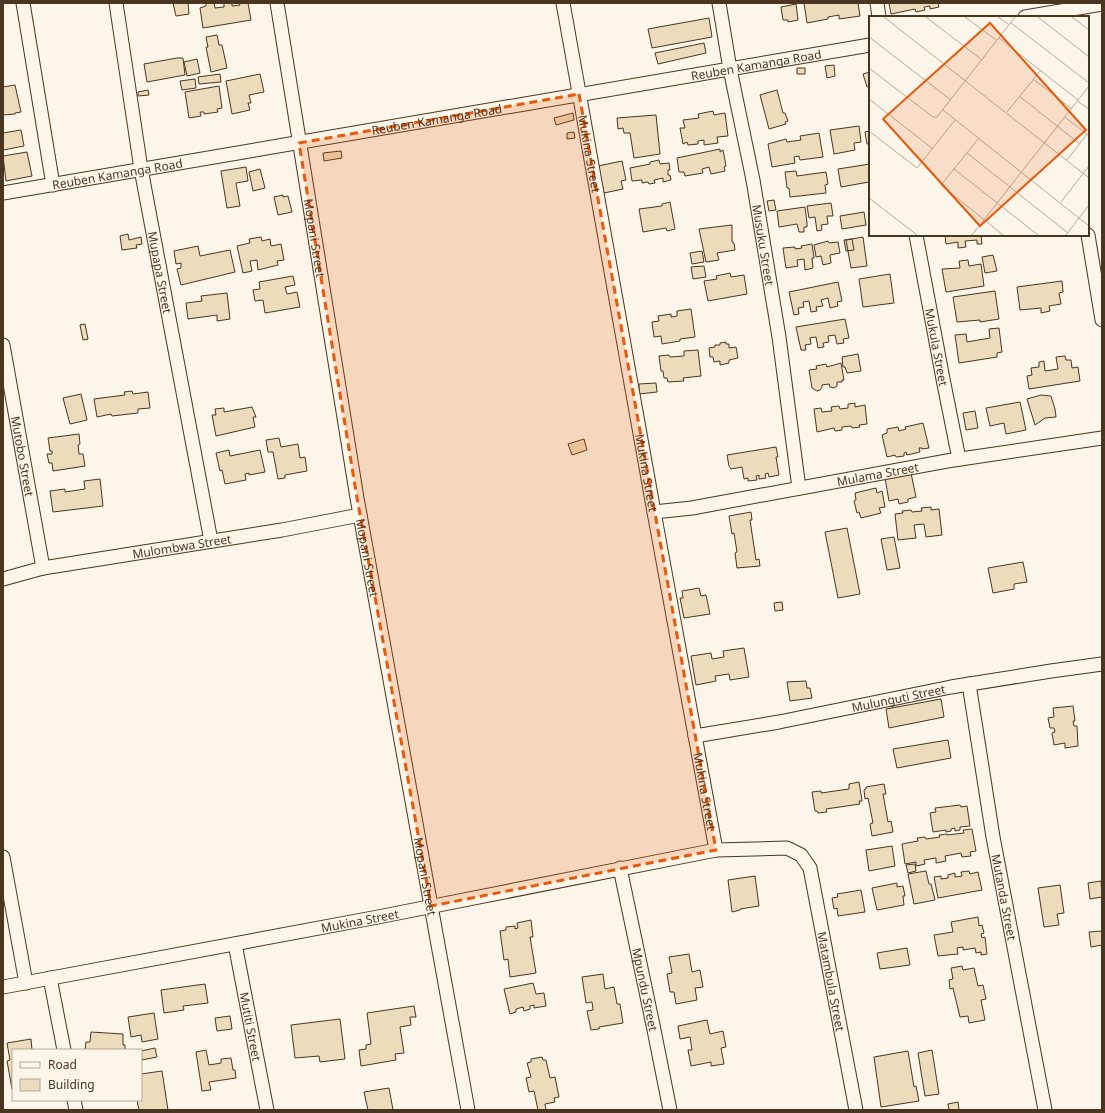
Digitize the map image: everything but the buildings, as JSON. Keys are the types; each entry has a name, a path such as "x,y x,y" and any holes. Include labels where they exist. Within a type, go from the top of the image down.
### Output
{"street":[{"path":"23,3 53,185"},
{"name":"Mupapa Street","path":"116,3 141,169 210,542"},
{"name":"Mopani Street","path":"277,3 360,515 468,1110"},
{"name":"Mukina Street","path":"563,3 716,850"},
{"name":"Musuku Street","path":"719,3 730,69 753,180 774,306 799,488"},
{"path":"876,3 879,16"},
{"path":"1029,16 1050,11 1102,4"},
{"name":"Reuben Kamanga Road","path":"3,193 869,45"},
{"name":"Mukula Street","path":"916,236 959,459"},
{"path":"1088,236 1102,320"},
{"name":"Mutobo Street","path":"3,345 43,568"},
{"name":"Mulama Street","path":"654,512 692,508 959,459 1102,438"},
{"name":"Mulombwa Street","path":"3,579 43,568 210,542 360,515"},
{"name":"Mulunguti Street","path":"695,736 779,722 969,684 1102,664"},
{"name":"Mutanda Street","path":"969,684 993,837 1045,1110"},
{"name":"Mukina Street","path":"3,987 235,944 716,850 787,848 801,855"},
{"name":"Matambula Street","path":"801,855 810,868 856,1110"},
{"path":"3,857 26,983"},
{"name":"Mpundu Street","path":"620,868 654,1025 670,1110"},
{"name":"Mutiti Street","path":"235,944 267,1110"},
{"path":"50,978 64,1049"}],"highlighted area":[{"path":"579,94 716,850 431,906 357,498 299,143"}]}
